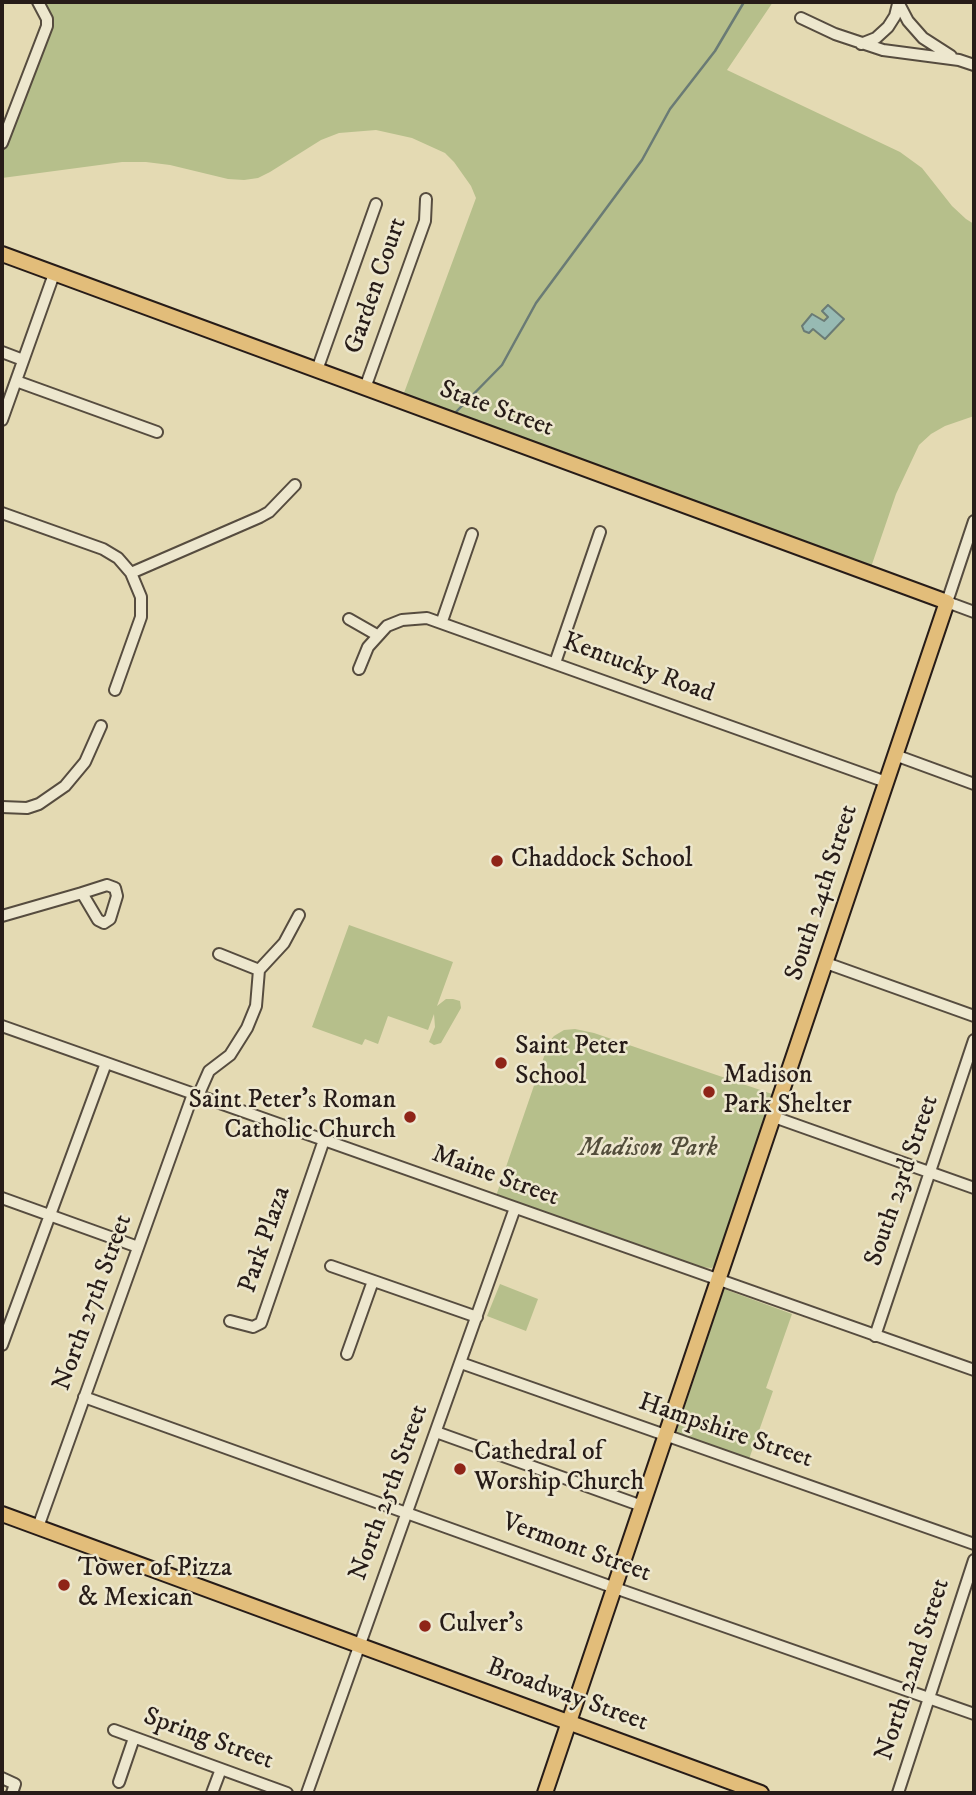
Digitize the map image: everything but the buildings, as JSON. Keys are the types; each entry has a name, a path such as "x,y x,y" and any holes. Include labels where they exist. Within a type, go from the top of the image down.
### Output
{"main road":[{"name":"State Street","path":"2,254 947,602"},
{"name":"South 24th Street","path":"545,1793 947,602"},
{"name":"Broadway Street","path":"2,1514 761,1793"}],"street":[{"path":"2,144 47,26 47,19 38,2"},
{"path":"861,44 876,38 888,27 898,3"},
{"path":"898,3 908,21 923,38 937,49 974,65"},
{"path":"800,18 861,44 903,54 959,60"},
{"name":"Garden Court","path":"365,388 425,221 426,199"},
{"path":"317,370 376,204"},
{"path":"2,420 54,274"},
{"path":"2,352 23,360"},
{"path":"16,381 158,432"},
{"path":"131,573 260,517 269,512 295,485"},
{"path":"2,513 103,549 118,558 131,573 141,597 141,617 116,690"},
{"name":"South 24th Street","path":"947,602 974,521"},
{"path":"555,663 600,532"},
{"path":"442,621 471,534"},
{"name":"State Street","path":"947,602 974,612"},
{"name":"Kentucky Road","path":"377,635 387,626 402,620 419,617 442,621 886,782"},
{"path":"349,619 377,635 368,647 359,669"},
{"path":"2,807 27,808 65,786 85,762 101,726"},
{"path":"895,755 974,784"},
{"path":"2,916 82,893"},
{"path":"219,954 258,970 284,943 299,915"},
{"path":"826,963 974,1016"},
{"name":"North 27th Street","path":"37,1527 195,1095 209,1071 229,1055 253,1016 258,997 258,970"},
{"name":"Maine Street","path":"2,1026 974,1370"},
{"name":"South 23rd Street","path":"876,1336 974,1040"},
{"path":"2,1345 106,1063"},
{"path":"774,1117 974,1188"},
{"name":"Park Plaza","path":"230,1321 253,1327 261,1323 324,1140"},
{"path":"2,1198 138,1247"},
{"name":"North 25th Street","path":"307,1793 515,1208"},
{"path":"331,1266 477,1317"},
{"path":"347,1354 373,1281"},
{"name":"Hampshire Street","path":"461,1363 974,1544"},
{"name":"Vermont Street","path":"84,1397 974,1714"},
{"path":"436,1432 642,1506"},
{"name":"North 22nd Street","path":"898,1793 974,1560"},
{"name":"Spring Street","path":"114,1730 287,1793"},
{"path":"119,1782 135,1738"},
{"path":"212,1793 221,1769"},
{"path":"2,1778 14,1789"}],"green space":[{"path":"38,2 773,2 727,70 900,152 922,168 952,206 974,224 974,416 945,426 919,445 896,494 869,573 401,401 476,198 454,162 445,153 412,138 376,130 339,133 321,140 258,178 244,180 146,162 122,162 2,178 2,143 47,26"},
{"path":"349,925 453,962 437,1006 446,999 453,999 460,1001 461,1008 441,1043 434,1045 429,1042 435,1027 434,1014 428,1030 388,1016 378,1044 365,1039 362,1045 312,1027"},
{"name":"Madison Park","path":"564,1030 594,1033 772,1094 712,1268 700,1267 496,1196 549,1042"},
{"path":"500,1284 538,1299 526,1331 487,1316"},
{"path":"724,1289 792,1314 766,1388 773,1391 748,1462 675,1436"}],"water":[{"path":"828,305 844,319 825,339 813,329 809,333 804,331 802,326 812,314 824,321 828,317 822,311"}],"waterway":[{"path":"454,414 502,365 536,303 642,160 670,109 715,51 744,2"}],"place":[{"name":"Chaddock School","path":"497,861"},
{"name":"Saint Peter School","path":"501,1063"},
{"name":"Madison Park Shelter","path":"709,1092"},
{"name":"Saint Peter's Roman Catholic Church","path":"410,1117"},
{"name":"Cathedral of Worship Church","path":"460,1469"},
{"name":"Tower of Pizza & Mexican","path":"64,1585"},
{"name":"Culver's","path":"425,1626"}]}
